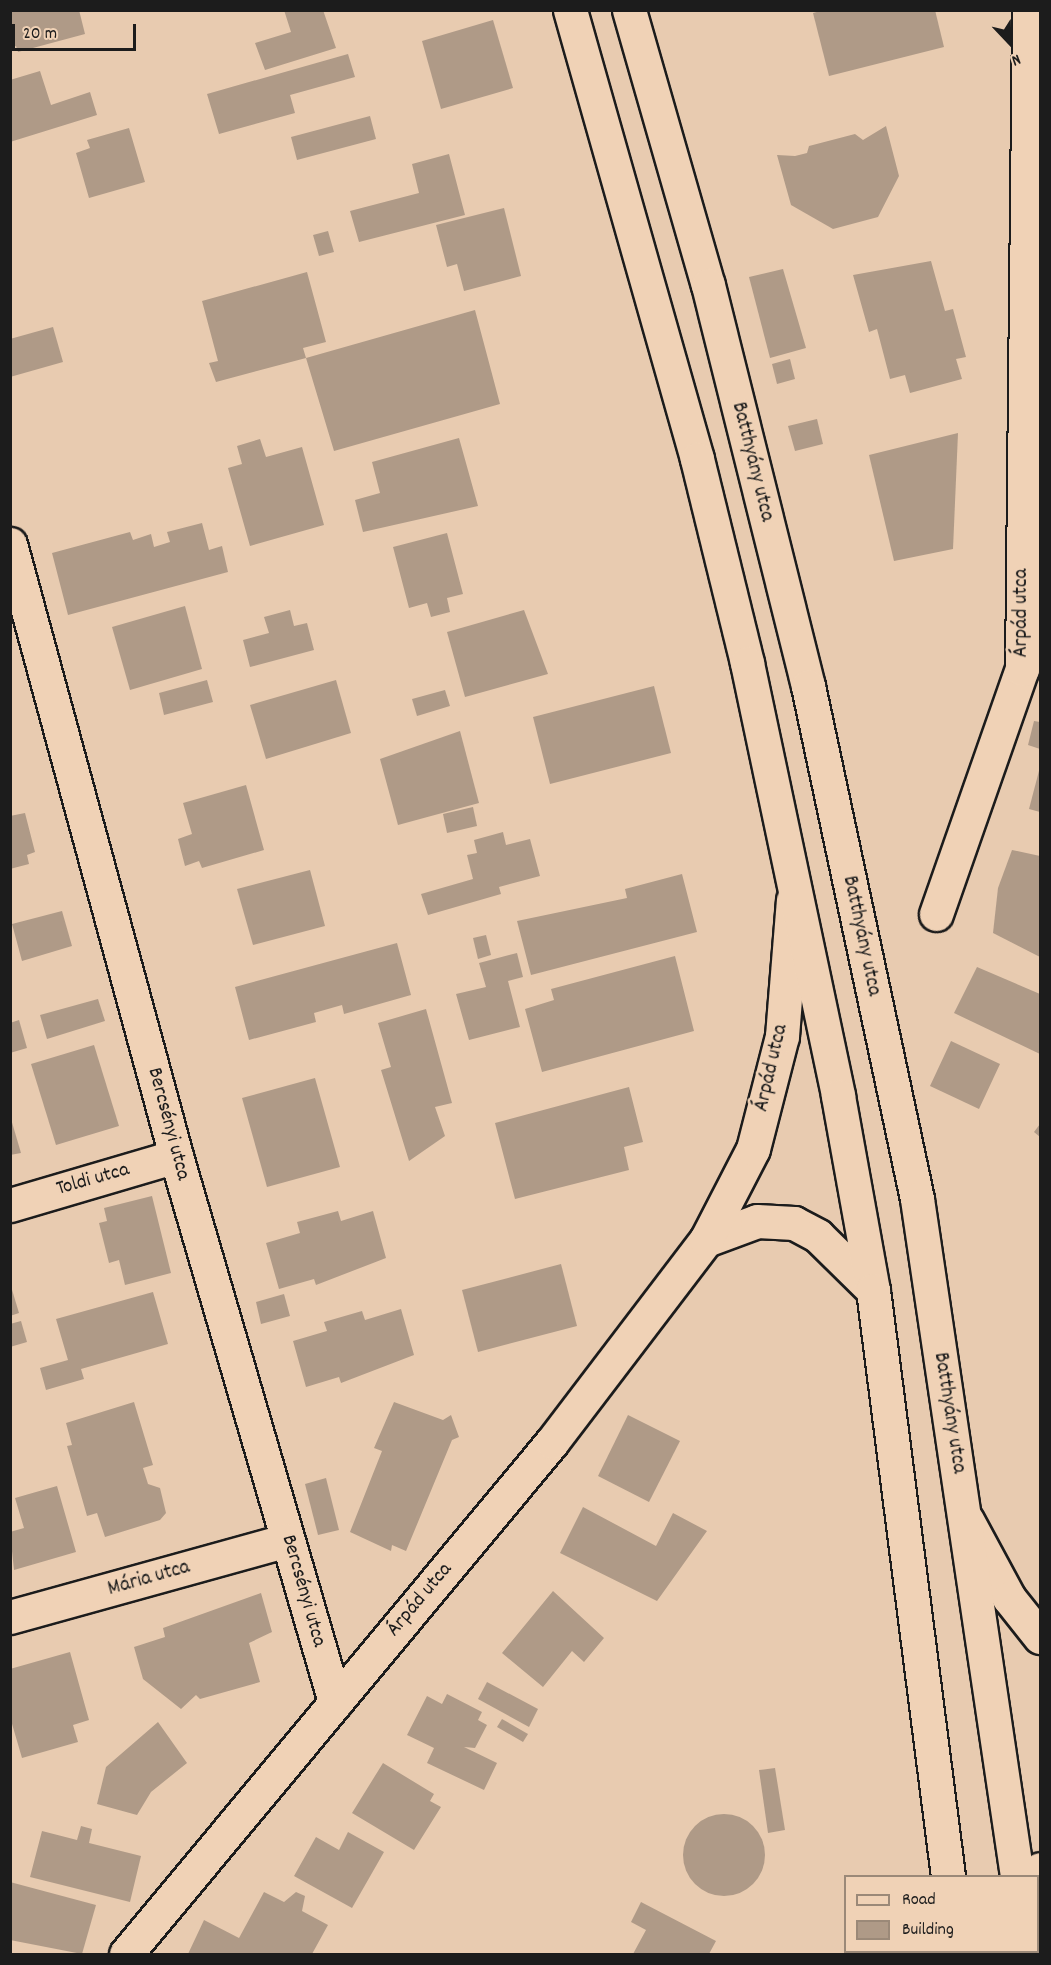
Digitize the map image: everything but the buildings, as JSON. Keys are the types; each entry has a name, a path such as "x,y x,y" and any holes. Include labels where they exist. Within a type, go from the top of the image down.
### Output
{"street":[{"path":"570,10 697,459 794,885 873,1290 948,1875"},
{"name":"Batthyány utca","path":"629,10 708,285 808,686 916,1199 966,1517 1017,1875"},
{"name":"Árpád utca","path":"936,914 1031,672 1029,10"},
{"name":"Bercsényi utca","path":"10,544 176,1156 335,1702"},
{"name":"Árpád utca","path":"126,1954 628,1348 706,1240 753,1149 782,1036 794,885"},
{"name":"Toldi utca","path":"10,1205 176,1156"},
{"path":"706,1240 757,1221 794,1223 818,1236 873,1290"},
{"path":"966,1517 1009,1598 1041,1637"},
{"name":"Mária utca","path":"10,1617 288,1540"},
{"path":"931,1875 937,1791"}]}
